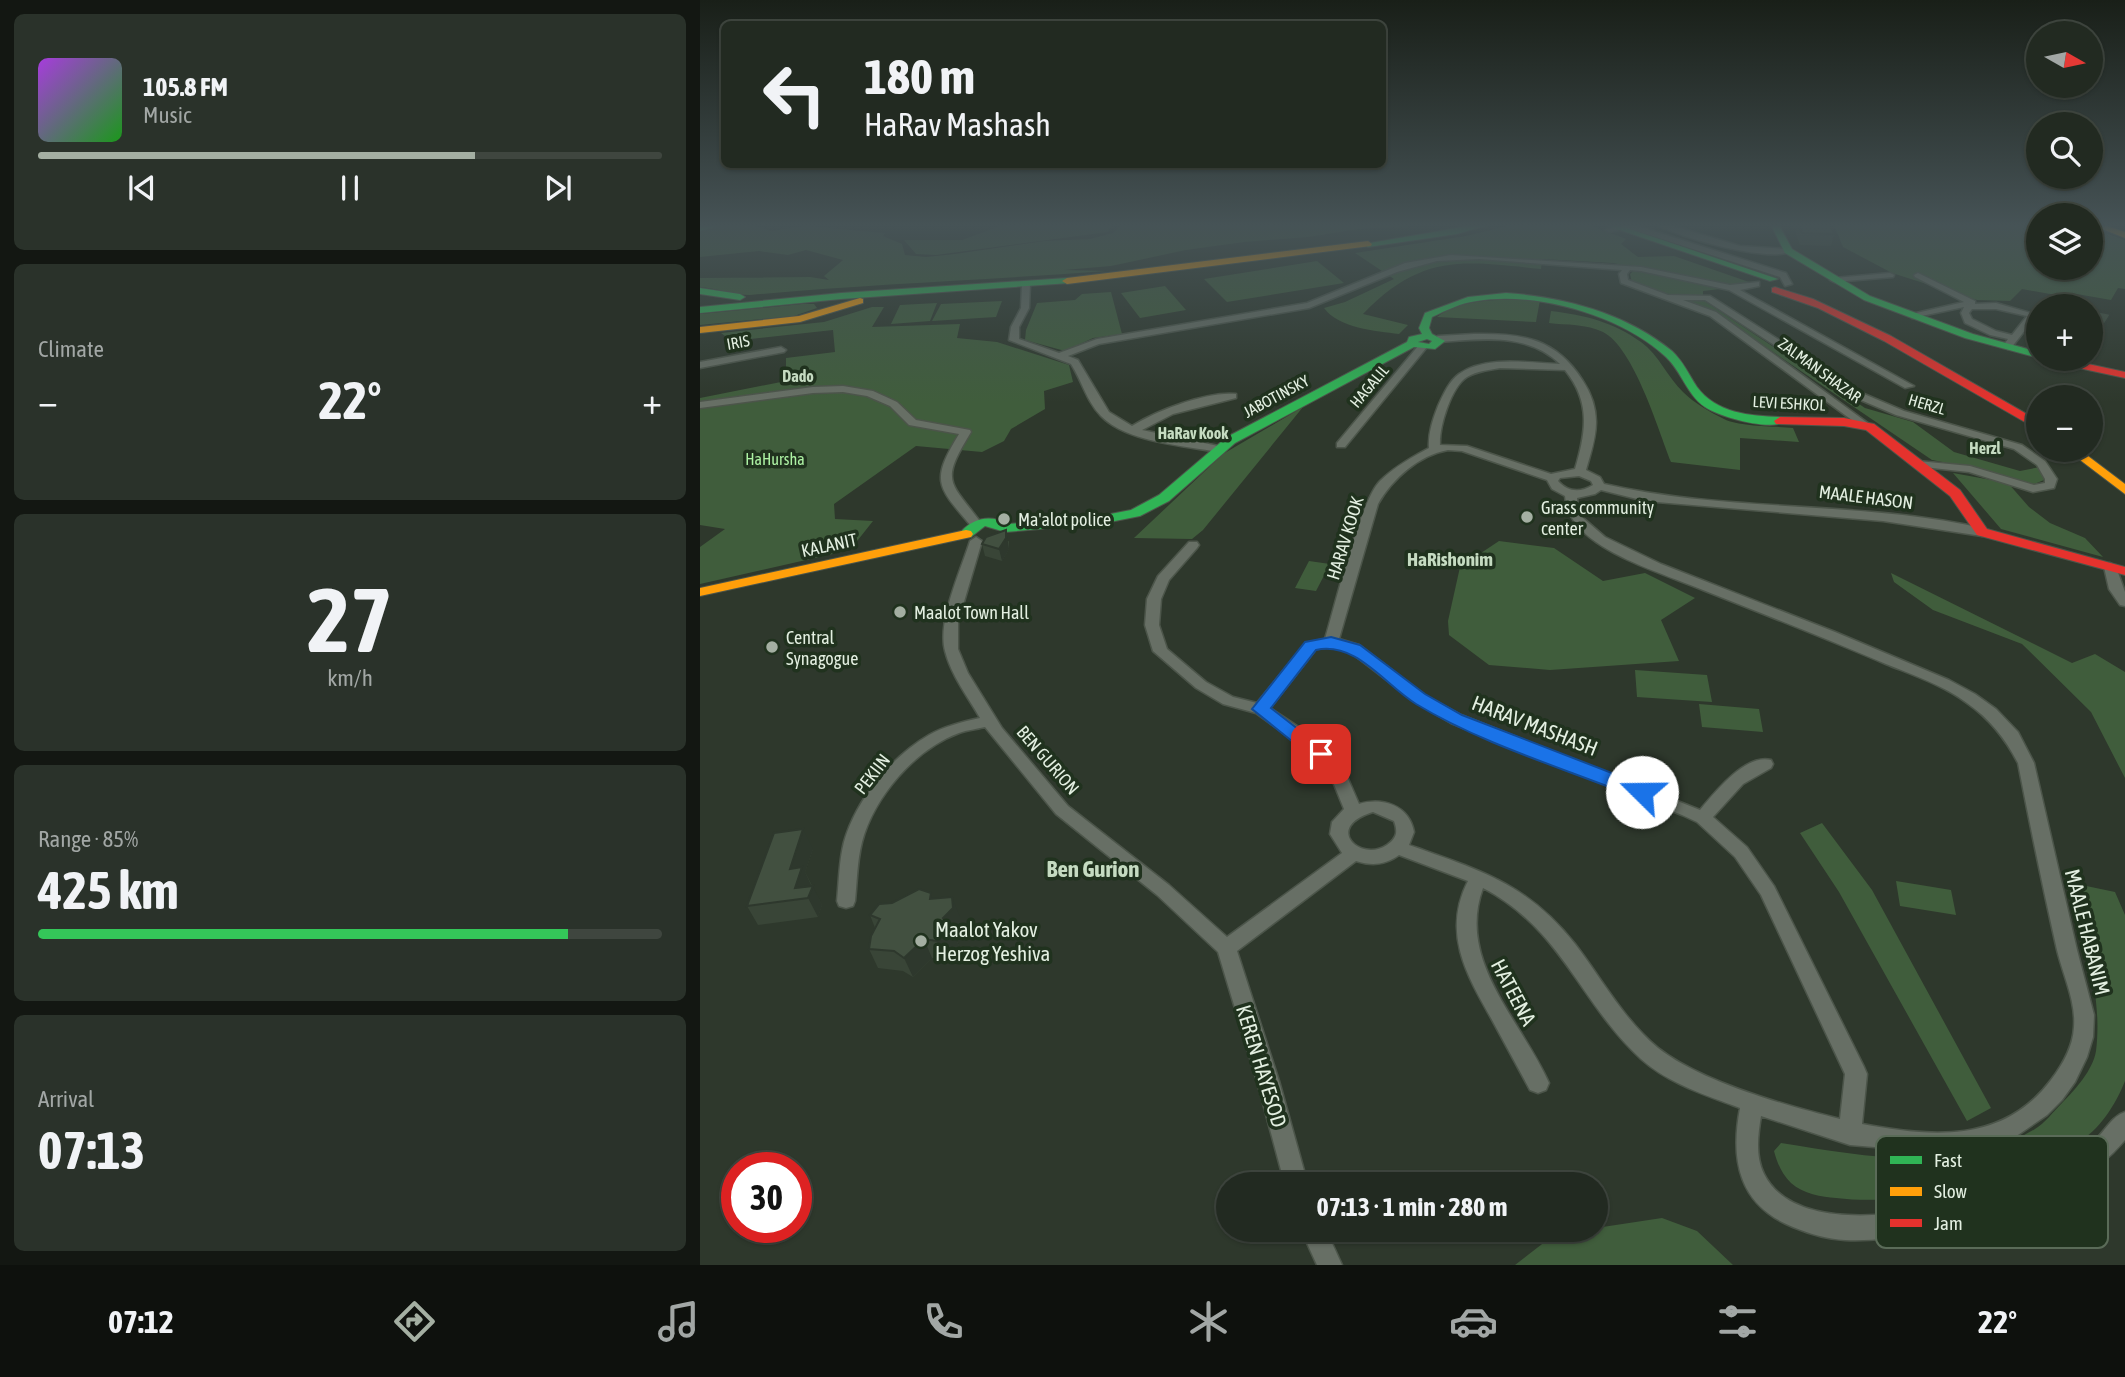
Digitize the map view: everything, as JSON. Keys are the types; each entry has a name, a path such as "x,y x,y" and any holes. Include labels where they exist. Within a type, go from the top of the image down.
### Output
{"main road":[{"path":"700,304 938,284"},
{"path":"700,310 791,300 1025,284"},
{"path":"1841,284 1867,298 1915,316 2013,340 2026,348"},
{"path":"1772,285 1913,345 2026,409"},
{"path":"1772,285 1865,328 1978,388 2026,418"},
{"path":"700,290 726,296 772,296"},
{"path":"700,328 807,320 834,313 870,298 905,291"},
{"name":"LEVI ESHKOL","path":"1424,340 1414,331 1415,320 1418,312 1429,306 1477,295 1546,295 1590,306 1630,323 1685,359 1689,366 1686,377 1699,400 1715,409 1741,417 1769,421 1864,424"},
{"path":"700,328 794,319 824,307 820,302 791,300"},
{"name":"JABOTINSKY","path":"973,533 996,521 1005,528 1100,520 1135,513 1164,498 1219,449 1424,340"},
{"path":"2103,370 2125,375"},
{"name":"ZALMAN SHAZAR","path":"1864,424 1957,495 1982,532"},
{"path":"2103,460 2125,477"},
{"path":"2089,462 2125,490"},
{"name":"MAALE HASON","path":"1982,532 2118,569"},
{"name":"KALANIT","path":"700,592 973,533"}],"street":[{"path":"1026,284 1025,308 1015,327 1014,340 1075,362 1109,418 1134,430 1219,449"},
{"path":"1060,356 1097,342 1309,305 1362,284"},
{"name":"ZALMAN SHAZAR","path":"1632,284 1713,314 1864,424"},
{"path":"1693,284 1733,290 1772,285"},
{"path":"1708,284 1748,287 1772,285"},
{"path":"1915,316 1972,303 1935,284"},
{"path":"1733,290 1909,386"},
{"name":"HERZL","path":"1666,297 1707,298 1860,396 1900,413 2018,447 2041,463 2051,479 2050,486 2033,489 1970,470 1918,464"},
{"path":"1996,306 2033,315 2013,340 1978,328 1968,321 1965,313 1969,307 1996,306"},
{"path":"1996,328 2013,340"},
{"name":"JABOTINSKY","path":"1424,340 1496,337 1536,343 1550,350 1567,367 1590,408 1588,446 1580,472"},
{"name":"HAGALIL","path":"1341,445 1424,340"},
{"name":"IRIS","path":"700,365 781,350"},
{"path":"1553,478 1553,485 1570,493 1591,492 1599,485 1596,478 1580,472 1567,471 1553,478 1463,448 1435,449 1433,439 1445,402 1461,377 1495,367 1567,367"},
{"path":"700,405 790,391 855,391 888,399 905,411 913,423 966,432 946,463 943,479 973,533"},
{"path":"1134,430 1161,414 1185,405 1232,396"},
{"name":"HARAV KOOK","path":"1331,642 1371,504 1383,484 1412,461 1435,449"},
{"name":"MAALE HASON","path":"1599,485 1645,497 1871,516 1982,532"},
{"name":"MAALE HABANIM","path":"1570,493 1572,508 1578,520 1587,530 1612,546 1656,567 1922,673 1970,697 1991,713 2012,736 2025,764 2084,1012 2083,1037 2074,1062 2056,1092 2032,1114 2003,1132 1989,1136"},
{"name":"BEN GURION","path":"973,533 951,622 951,649 961,673 989,721 1062,810 1163,890 1226,948"},
{"path":"1193,545 1163,579 1154,599 1152,625 1160,651 1201,685 1228,701 1261,709 1291,730 1336,769 1353,811"},
{"path":"2118,569 2116,589 2125,602"},
{"path":"1261,709 1311,646 1331,642"},
{"name":"HARAV MASHASH","path":"1331,642 1354,648 1419,698 1456,719 1703,818 1741,852 1768,891 1856,1074 1850,1134"},
{"name":"PEKIIN","path":"846,901 854,838 869,808 892,775 924,745 953,730 989,721"},
{"path":"1703,818 1731,783 1747,771 1765,764"},
{"path":"1373,806 1384,808 1400,817 1406,832 1398,848 1382,856 1362,857 1353,854 1339,841 1339,824 1353,811 1373,806"},
{"name":"MAALE HABANIM","path":"1398,848 1479,877 1505,891 1541,918 1642,1048 1671,1070 1752,1104 1814,1126 1876,1137"},
{"path":"1226,948 1353,854"},
{"name":"HATEENA","path":"1479,877 1467,904 1469,951 1475,971 1538,1083"},
{"name":"KEREN HAYESOD","path":"1226,948 1268,1080 1293,1172"},
{"path":"1752,1104 1745,1139 1746,1157 1755,1183 1770,1201 1789,1214 1818,1225 1846,1228 1876,1225"},
{"path":"2108,1141 2125,1122"},
{"path":"1319,1242 1330,1265"}],"green space":[{"path":"700,284 901,284 750,295 700,287"},
{"path":"1209,284 1338,284 1227,302"},
{"path":"1383,284 1399,284 1363,314 1408,325 1399,334 1369,330 1338,320 1324,308 1345,302"},
{"path":"1635,284 1748,284 1703,291 1703,300 1865,408 1913,422 1954,452 2020,471 2040,467 2044,480 2032,485 1979,469 1932,460 1717,314"},
{"path":"1927,284 2125,284 2125,289 2118,288 2111,300 2103,299 2103,294 2050,294 2022,289 2010,301 1977,300"},
{"path":"1165,286 1186,310 1140,318 1121,293"},
{"path":"1111,292 1122,334 1093,338 1065,351 1025,340 1026,330 1037,303 1075,300 1082,294"},
{"path":"1540,300 1536,322 1437,317 1460,305 1473,302"},
{"path":"1002,301 996,317 932,321 941,304"},
{"path":"937,303 930,321 891,324 900,305"},
{"path":"814,304 817,308 794,316 700,325 700,314"},
{"name":"HaHursha","path":"872,307 884,307 872,327 960,324 957,338 997,342 1069,365 1073,382 1044,391 1045,409 1011,429 1004,441 982,452 916,446 834,504 835,519 873,521 850,550 700,584 700,547 725,529 700,525 700,398 786,381 786,358 835,352 833,330 732,341 721,333 824,322"},
{"path":"1551,311 1587,317 1620,329 1647,347 1687,396 1702,407 1739,424 1793,428 1799,442 1740,438 1740,470 1671,462 1644,391 1625,354 1603,332 1576,325 1549,323"},
{"path":"1303,407 1203,530 1192,539 1134,538 1223,454"},
{"path":"1953,473 2008,483 2029,507 2050,523 2085,538 2103,557 2001,529"},
{"path":"1499,541 1554,548 1603,581 1645,573 1695,598 1661,620 1679,661 1550,670 1489,665 1449,635 1448,621 1460,567"},
{"path":"1309,561 1330,564 1316,591 1295,588"},
{"path":"1891,573 2072,663 2095,654 2125,672 2125,778 2091,712 2022,644 1933,610 1894,582"},
{"path":"1635,670 1707,675 1712,702 1637,697"},
{"path":"1699,704 1759,709 1763,732 1702,727"},
{"path":"1822,823 1872,890 1991,1108 1967,1121 1839,892 1800,833"},
{"path":"1896,881 1951,890 1956,915 1900,906"},
{"path":"2072,883 2115,892 2125,915 2125,1081 2112,1108 2087,1136 2020,1136 2046,1121 2083,1079 2094,1058 2097,1009 2091,966"},
{"path":"1781,1143 1876,1156 1876,1200 1819,1196 1796,1187 1780,1168 1774,1151"},
{"path":"1662,1218 1697,1231 1733,1265 1515,1265 1545,1242 1608,1242 1608,1226"}],"building":[{"path":"2103,312 2111,314 2103,327"},
{"path":"1006,530 1006,538 999,549 982,544 986,537"},
{"path":"803,829 790,869 802,867 795,888 813,886 808,898 747,906 774,833"},
{"path":"919,889 931,893 930,899 952,897 953,908 943,918 953,931 937,941 924,939 904,958 894,951 869,949 871,936 880,919 870,915 879,904 892,903"}],"traffic: fast":[{"path":"700,310 841,296 1021,284"},
{"path":"1844,284 1867,298 1969,336 2026,351"},
{"path":"700,291 740,297"},
{"path":"1428,336 1424,328 1428,315 1462,301 1506,296 1556,302 1606,317 1651,340 1673,358 1693,389 1710,406 1744,418 1780,421"},
{"path":"1005,528 1100,520 1135,513 1164,498 1231,440 1412,344 1413,339 1428,336 1440,341 1431,347 1412,344"},
{"path":"966,534 974,526 984,522 995,522 1005,528"}],"traffic: slow":[{"path":"700,330 800,319 860,301"},
{"path":"2089,462 2125,490"},
{"path":"700,592 966,534"}],"traffic: jam":[{"path":"1775,290 1821,306 1887,338 2026,418"},
{"path":"2103,370 2125,375"},
{"path":"1780,421 1844,422 1870,427 1955,493 1982,532 2125,571"}],"place":[{"name":"Grass community center","path":"1527,517"},
{"name":"Ma'alot police","path":"1004,519"},
{"name":"Maalot Town Hall","path":"900,612"},
{"name":"Central Synagogue","path":"772,647"},
{"name":"Maalot Yakov Herzog Yeshiva","path":"921,941"}],"district":[{"name":"Dado","path":"798,376"},
{"name":"HaRav Kook","path":"1193,433"},
{"name":"Herzl","path":"1985,448"},
{"name":"HaRishonim","path":"1450,559"},
{"name":"Ben Gurion","path":"1093,869"}],"route":[{"path":"1321,754 1261,709 1311,646 1321,642 1343,643 1354,648 1419,698 1456,719 1642,792"}]}
